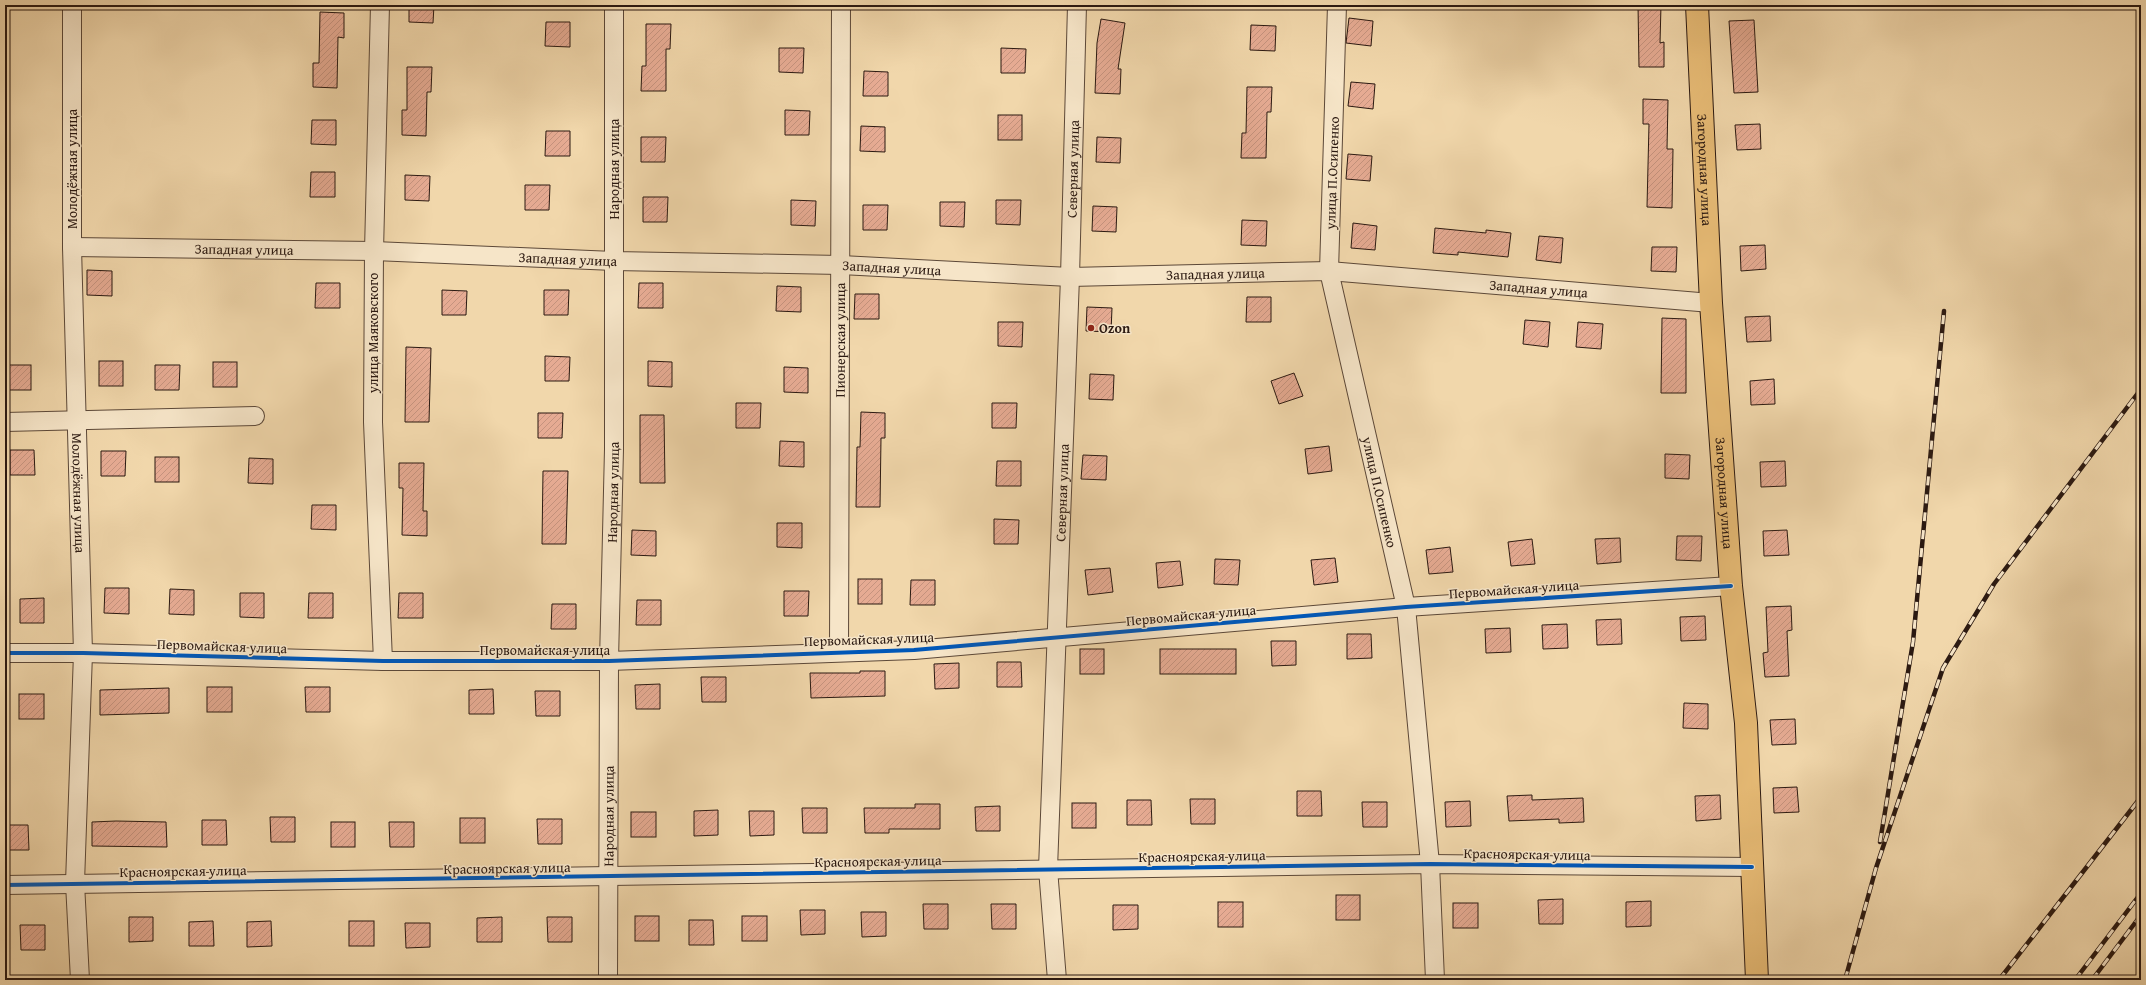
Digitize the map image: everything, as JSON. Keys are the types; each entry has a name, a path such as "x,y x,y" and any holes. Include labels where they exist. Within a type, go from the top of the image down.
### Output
{"main road":[{"name":"Загородная улица","path":"1697,5 1711,303 1731,586 1746,723 1757,980"}],"street":[{"name":"Молодёжная улица","path":"72,5 72,247 75,421 83,653 75,883 80,980"},
{"name":"улица Маяковского","path":"380,5 374,251 373,422 383,661"},
{"name":"Народная улица","path":"608,980 607,878 609,661 614,449 614,5"},
{"name":"Пионерская улица","path":"839,652 840,5"},
{"name":"Северная улица","path":"1057,980 1048,869 1055,638 1070,277 1077,5"},
{"name":"улица П.Осипенко","path":"1337,5 1329,271 1406,607 1430,864 1435,980"},
{"name":"Западная улица","path":"72,247 374,251 614,261 840,265 1070,277 1329,271 1711,303"},
{"path":"5,422 255,416"},
{"name":"Первомайская улица","path":"5,653 83,653 383,661 609,661 914,650 1406,607 1731,586"},
{"name":"Красноярская улица","path":"5,885 607,878 1048,869 1430,864 1752,867"}],"building":[{"path":"409,5 434,5 433,23 409,22"},
{"path":"1638,5 1661,5 1660,43 1664,42 1664,67 1639,67"},
{"path":"320,12 344,13 344,38 338,37 337,88 313,87 313,63 319,63"},
{"path":"1349,18 1373,21 1371,46 1346,43"},
{"path":"1101,19 1125,23 1118,69 1121,69 1120,94 1095,93 1097,43"},
{"path":"1754,20 1758,92 1734,93 1729,21"},
{"path":"546,22 570,22 570,47 545,46"},
{"path":"646,24 671,24 670,49 666,49 666,91 641,91 642,66 646,66"},
{"path":"1251,25 1276,26 1275,51 1250,50"},
{"path":"779,48 804,48 803,73 779,72"},
{"path":"1001,48 1026,49 1025,73 1001,73"},
{"path":"407,67 432,67 431,92 427,92 426,136 402,135 402,110 407,110"},
{"path":"864,71 888,72 888,96 863,96"},
{"path":"1351,82 1375,84 1373,109 1348,106"},
{"path":"1247,87 1272,87 1271,112 1267,112 1266,158 1241,158 1242,133 1246,133"},
{"path":"1643,99 1668,100 1667,149 1673,149 1672,208 1647,207 1649,124 1643,124"},
{"path":"785,110 810,111 809,135 785,135"},
{"path":"998,115 1022,115 1022,140 998,140"},
{"path":"312,120 336,120 336,145 311,144"},
{"path":"1760,124 1761,149 1737,150 1735,125"},
{"path":"861,126 885,127 885,152 860,151"},
{"path":"546,131 570,131 570,156 545,156"},
{"path":"641,137 666,137 665,162 641,162"},
{"path":"1097,137 1121,138 1120,163 1096,162"},
{"path":"1348,154 1372,156 1370,181 1346,179"},
{"path":"311,172 335,172 335,197 310,197"},
{"path":"405,175 430,176 429,201 405,200"},
{"path":"525,185 550,185 549,210 525,210"},
{"path":"643,197 668,197 667,222 643,222"},
{"path":"791,200 816,201 815,226 791,225"},
{"path":"996,200 1021,200 1020,225 996,224"},
{"path":"940,202 965,202 964,227 940,226"},
{"path":"863,205 888,205 887,230 863,230"},
{"path":"1093,206 1117,207 1116,232 1092,231"},
{"path":"1242,220 1267,221 1266,246 1241,245"},
{"path":"1353,223 1377,226 1375,250 1351,248"},
{"path":"1435,228 1486,233 1486,230 1511,233 1508,257 1458,252 1458,255 1433,253"},
{"path":"1539,236 1563,238 1561,263 1536,260"},
{"path":"1765,245 1766,269 1741,271 1740,246"},
{"path":"1652,247 1677,247 1676,272 1651,271"},
{"path":"87,270 112,271 112,296 87,295"},
{"path":"316,283 340,283 340,308 315,308"},
{"path":"639,283 663,283 663,308 638,308"},
{"path":"777,286 801,287 801,312 776,311"},
{"path":"442,290 467,291 466,315 442,315"},
{"path":"544,290 569,290 568,315 544,315"},
{"path":"855,294 879,294 879,319 854,319"},
{"path":"1247,297 1271,297 1271,322 1246,322"},
{"path":"1087,307 1112,308 1111,332 1086,331"},
{"path":"1770,316 1771,341 1747,342 1745,317"},
{"path":"1662,318 1686,319 1686,393 1661,393"},
{"path":"1525,320 1550,322 1548,347 1523,344"},
{"path":"998,322 1023,322 1022,347 998,346"},
{"path":"1578,322 1603,324 1601,349 1576,347"},
{"path":"406,347 431,348 429,422 405,422"},
{"path":"545,356 570,357 569,381 545,381"},
{"path":"99,361 123,361 123,386 99,386"},
{"path":"648,361 672,362 672,387 648,386"},
{"path":"213,362 237,362 237,387 213,387"},
{"path":"6,365 31,365 31,390 6,390"},
{"path":"155,365 180,365 179,390 155,390"},
{"path":"784,367 808,368 808,393 784,392"},
{"path":"1294,373 1303,396 1279,404 1271,381"},
{"path":"1090,374 1114,375 1113,400 1089,399"},
{"path":"1774,379 1775,404 1751,405 1750,381"},
{"path":"736,403 761,403 760,428 736,428"},
{"path":"992,403 1017,403 1016,428 992,428"},
{"path":"861,412 885,413 885,438 881,438 880,507 856,507 857,447 860,447"},
{"path":"538,413 563,413 562,438 538,438"},
{"path":"640,415 664,415 665,483 640,483"},
{"path":"780,441 804,442 804,467 779,466"},
{"path":"1329,446 1332,471 1308,474 1305,449"},
{"path":"10,450 34,450 35,475 10,475"},
{"path":"101,451 126,451 125,476 101,476"},
{"path":"1665,454 1690,455 1689,479 1665,478"},
{"path":"1083,455 1107,456 1106,480 1081,479"},
{"path":"155,457 179,457 179,482 155,482"},
{"path":"249,458 273,459 273,484 248,483"},
{"path":"997,461 1021,461 1021,486 996,486"},
{"path":"1785,461 1786,486 1761,487 1760,462"},
{"path":"399,463 424,463 423,511 427,511 427,536 402,535 403,488 399,488"},
{"path":"543,471 568,471 566,544 542,544"},
{"path":"312,505 336,505 336,530 311,529"},
{"path":"994,519 1019,520 1018,544 994,544"},
{"path":"777,523 802,523 802,548 777,547"},
{"path":"632,530 656,531 656,556 631,555"},
{"path":"1787,530 1789,555 1764,556 1763,531"},
{"path":"1677,536 1702,536 1701,561 1676,560"},
{"path":"1620,538 1621,562 1597,564 1595,539"},
{"path":"1532,539 1535,564 1511,566 1508,542"},
{"path":"1450,547 1453,572 1429,574 1426,550"},
{"path":"1335,558 1338,582 1314,585 1311,560"},
{"path":"1215,559 1240,560 1238,585 1214,584"},
{"path":"1180,561 1183,585 1158,588 1156,563"},
{"path":"1110,568 1113,592 1088,595 1085,570"},
{"path":"858,579 882,579 882,604 858,604"},
{"path":"911,580 935,580 935,605 910,605"},
{"path":"105,588 129,588 129,614 104,613"},
{"path":"170,589 194,590 194,615 169,614"},
{"path":"784,591 809,591 808,616 784,616"},
{"path":"240,593 264,593 264,618 240,617"},
{"path":"309,593 333,593 333,618 308,618"},
{"path":"399,593 423,593 423,618 398,618"},
{"path":"44,598 44,623 20,623 20,599"},
{"path":"637,600 661,600 661,625 636,625"},
{"path":"552,604 576,604 576,629 551,629"},
{"path":"1791,606 1792,630 1787,631 1789,676 1765,677 1763,653 1768,652 1766,607"},
{"path":"1705,616 1706,640 1681,641 1680,617"},
{"path":"1621,619 1622,644 1597,645 1596,620"},
{"path":"1567,624 1568,648 1543,649 1542,625"},
{"path":"1510,628 1511,652 1486,653 1485,629"},
{"path":"1347,634 1371,634 1372,658 1347,659"},
{"path":"1271,641 1296,641 1296,665 1272,666"},
{"path":"1080,649 1104,649 1104,674 1080,674"},
{"path":"1160,649 1236,649 1236,674 1160,674"},
{"path":"997,662 1021,662 1022,687 997,687"},
{"path":"959,663 959,688 935,689 934,664"},
{"path":"860,671 885,671 885,696 811,698 810,673 860,673"},
{"path":"701,677 726,677 726,702 702,702"},
{"path":"660,684 660,709 636,709 635,685"},
{"path":"207,687 232,687 232,712 207,712"},
{"path":"305,687 330,687 330,712 306,712"},
{"path":"169,688 169,713 100,715 100,690"},
{"path":"493,689 494,714 469,714 469,690"},
{"path":"535,691 560,691 560,716 536,716"},
{"path":"19,694 44,694 44,719 19,719"},
{"path":"1684,703 1708,704 1708,729 1683,728"},
{"path":"1795,719 1796,744 1772,745 1770,720"},
{"path":"1797,787 1799,812 1774,813 1773,788"},
{"path":"1297,791 1321,791 1322,816 1297,816"},
{"path":"1532,795 1532,800 1583,798 1584,822 1559,823 1559,819 1509,821 1507,796"},
{"path":"1720,795 1721,819 1696,821 1695,796"},
{"path":"1190,799 1215,799 1215,824 1191,824"},
{"path":"1127,800 1151,800 1152,825 1127,825"},
{"path":"1470,801 1471,826 1446,827 1445,802"},
{"path":"1362,802 1387,802 1387,827 1363,827"},
{"path":"1072,803 1096,803 1096,828 1072,828"},
{"path":"915,804 940,804 940,829 889,829 889,833 865,833 864,808 915,808"},
{"path":"1000,806 1000,831 976,831 975,807"},
{"path":"802,808 827,808 827,833 803,833"},
{"path":"718,810 718,835 694,836 694,811"},
{"path":"749,811 774,811 774,835 750,836"},
{"path":"631,812 656,812 656,837 631,837"},
{"path":"270,817 295,817 295,842 271,842"},
{"path":"460,818 485,818 485,843 460,843"},
{"path":"537,819 562,819 562,844 538,844"},
{"path":"202,820 226,820 227,845 202,845"},
{"path":"92,822 166,822 167,847 92,846"},
{"path":"331,822 355,822 355,847 331,847"},
{"path":"389,822 414,822 414,847 390,847"},
{"path":"5,825 28,825 29,850 5,850"},
{"path":"1336,895 1360,895 1360,920 1336,920"},
{"path":"1563,899 1563,924 1539,924 1538,900"},
{"path":"1651,901 1651,926 1626,927 1626,902"},
{"path":"1218,902 1243,902 1243,927 1218,927"},
{"path":"1453,903 1478,903 1478,928 1453,928"},
{"path":"923,904 948,904 948,929 924,929"},
{"path":"991,904 1016,904 1016,929 992,929"},
{"path":"1113,905 1138,905 1138,929 1113,930"},
{"path":"800,910 825,910 825,934 801,935"},
{"path":"861,912 886,912 886,936 862,937"},
{"path":"635,916 659,916 659,941 635,941"},
{"path":"742,916 767,916 767,941 742,941"},
{"path":"129,917 153,917 153,941 129,942"},
{"path":"502,917 502,942 477,942 477,918"},
{"path":"547,917 572,917 572,942 548,942"},
{"path":"689,920 713,920 714,945 689,945"},
{"path":"213,921 214,946 189,946 189,922"},
{"path":"271,921 272,946 247,947 247,922"},
{"path":"349,921 374,921 374,946 349,946"},
{"path":"405,923 430,923 430,947 406,948"},
{"path":"20,925 45,925 45,950 21,950"}],"railway":[{"path":"1880,842 1913,642 1944,311"},
{"path":"1845,980 1876,868 1943,668 1994,584 2141,389"},
{"path":"1999,980 2141,797"},
{"path":"2075,980 2141,893"},
{"path":"2092,980 2141,915"}],"cycle path":[{"path":"5,653 83,653 383,661 609,661 914,650 1406,607 1731,586"},
{"path":"5,885 1430,864 1752,867"}],"place":[{"name":"Ozon","path":"1091,328"}]}
